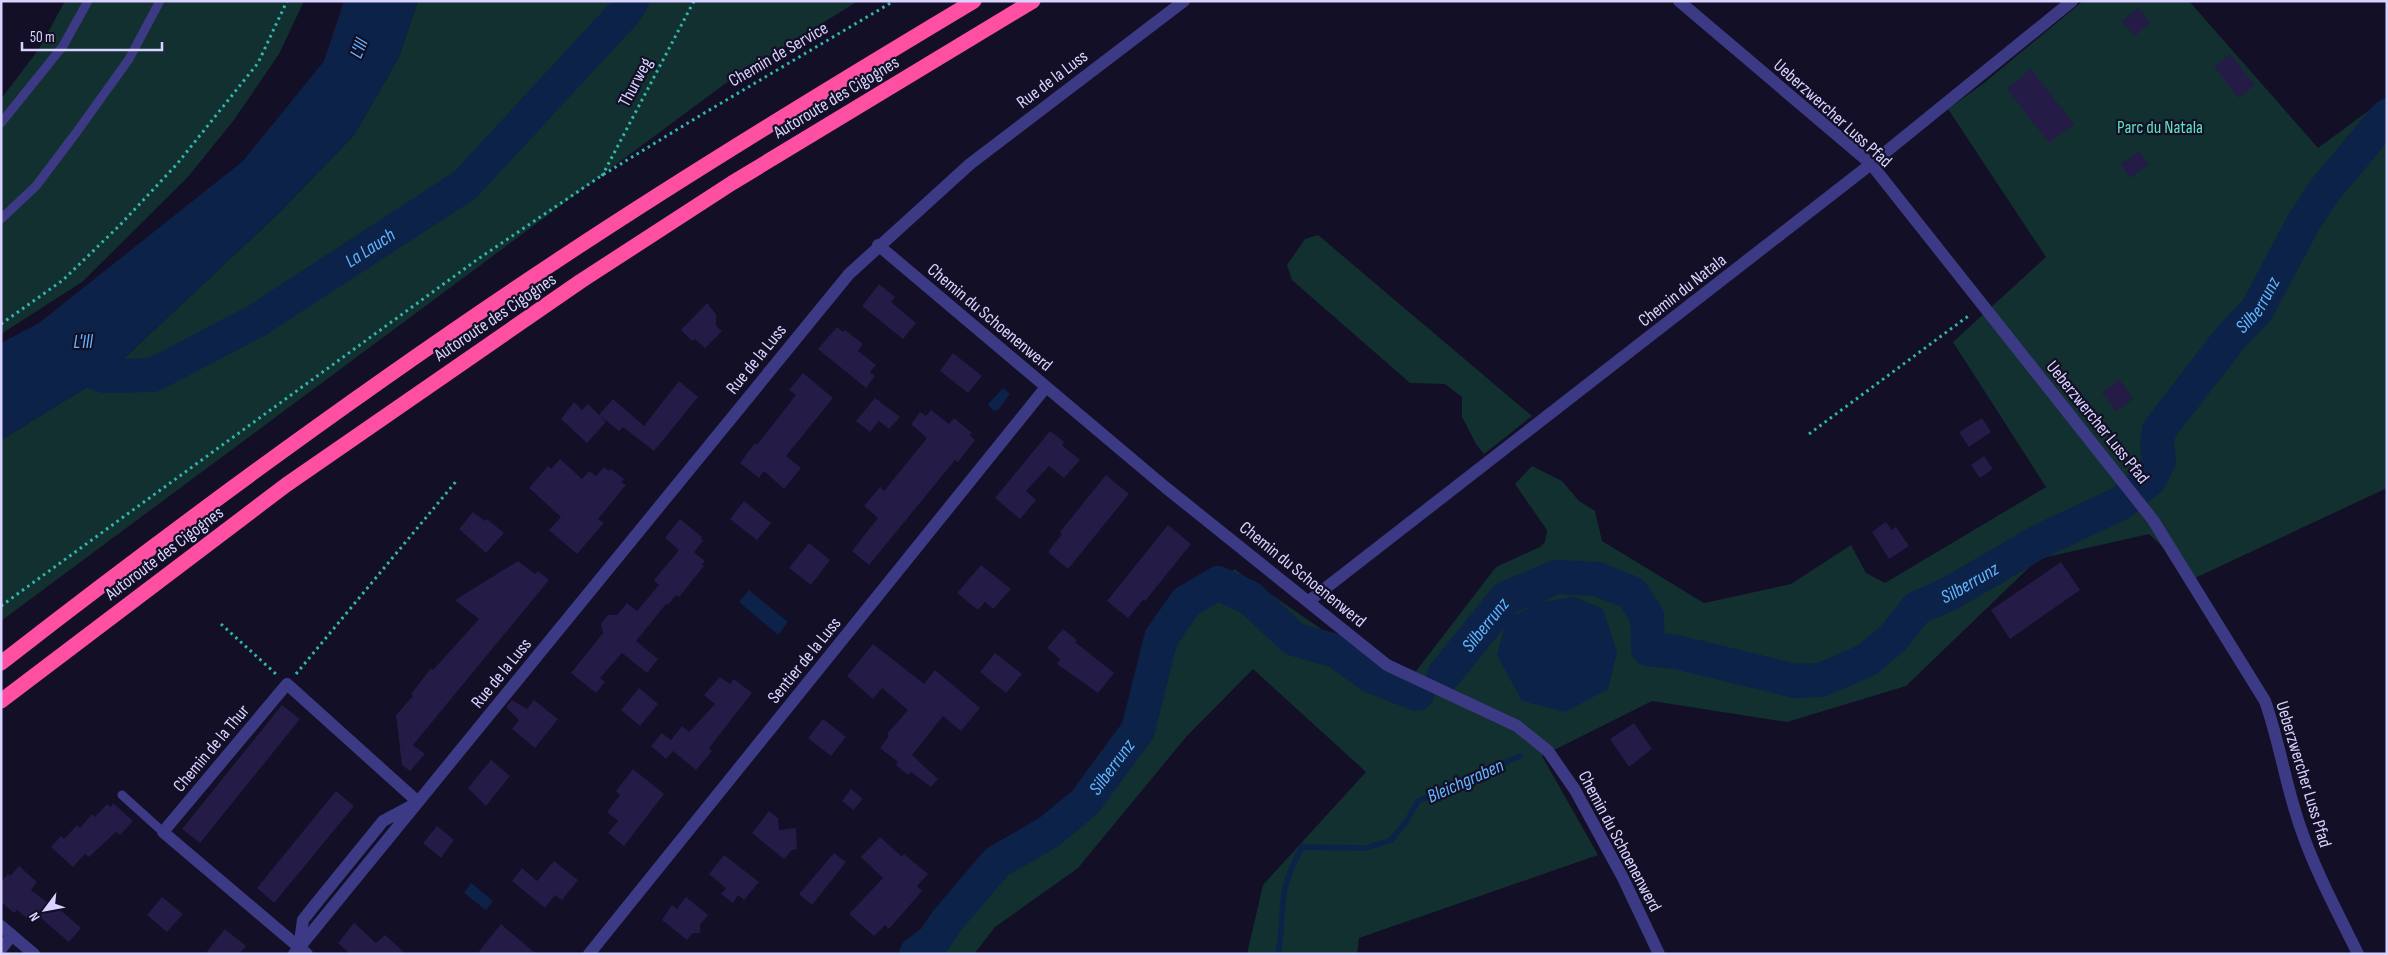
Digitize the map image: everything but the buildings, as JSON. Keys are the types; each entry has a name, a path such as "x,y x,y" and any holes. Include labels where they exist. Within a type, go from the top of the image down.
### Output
{"highway":[{"name":"Autoroute des Cigognes","path":"1,663 270,460 566,254 734,147 974,1"},
{"name":"Autoroute des Cigognes","path":"1,701 286,484 573,287 741,177 1034,1"}],"street":[{"name":"Rue de la Luss","path":"300,952 418,802 849,274 878,245 970,164 1184,1"},
{"name":"Ueberzwercher Luss Pfad","path":"1679,1 1871,164 1982,306 2142,504 2265,701 2276,732 2300,827 2316,871 2358,954"},
{"name":"Chemin du Natala","path":"1309,601 1871,164 2072,1"},
{"name":"Chemin du Schoenenwerd","path":"878,245 1166,487 1388,664 1517,726 1548,751 1575,790 1623,878 1659,954"},
{"name":"Sentier de la Luss","path":"589,954 1046,387"},
{"path":"287,684 418,802"},
{"name":"Chemin de la Thur","path":"163,832 287,684"},
{"path":"163,832 300,952"},
{"path":"1,926 34,954"},
{"path":"1,949 12,935"}],"lane":[{"path":"1,123 63,46 88,1"},
{"path":"1,219 36,186 76,134 130,59 160,1"},
{"path":"122,795 163,832"}],"path":[{"path":"1,324 64,280 120,225 177,164 258,63 287,1"},
{"name":"Thurweg","path":"602,176 694,1"},
{"name":"Chemin de Service","path":"1,606 478,259 602,176 894,1"},
{"path":"1809,434 1982,306"},
{"path":"221,624 287,684 458,479"}],"green space":[{"path":"65,1 304,1 279,54 234,120 187,178 82,282 1,334 1,99 39,49"},
{"path":"418,1 858,1 726,83 1,621 1,440 105,376 279,213 354,135 399,57"},
{"name":"Parc du Natala","path":"2083,1 2189,1 2318,148 2387,97 2387,488 2195,578 2149,534 2038,559 1906,686 1787,722 1652,701 1542,756 1598,855 1359,938 1357,954 1247,954 1263,885 1366,772 1253,669 1186,737 1078,868 995,927 974,954 913,954 998,859 1128,764 1152,665 1234,569 1343,644 1410,679 1496,567 1540,547 1545,542 1547,530 1515,484 1532,466 1562,481 1579,501 1595,511 1602,541 1704,603 1791,584 1851,545 1866,573 1885,583 2046,487 1953,342 2046,257 1948,109 1984,83"},
{"path":"1318,235 1532,416 1484,454 1476,444 1462,417 1462,397 1445,384 1410,383 1292,280 1287,265 1305,239"}],"water":[{"name":"L'Ill","path":"344,1 418,1 399,57 354,135 279,213 105,376 1,440 1,343 39,323 243,161 324,61"},
{"path":"1003,388 1010,394 998,410 993,411 988,404"},
{"path":"749,590 788,622 778,635 739,602"},
{"path":"1575,597 1603,609 1617,652 1608,689 1565,712 1522,701 1497,655 1506,620 1540,602"},
{"path":"471,883 493,901 486,910 464,893"}],"waterway":[{"name":"La Lauch","path":"62,362 105,376 153,375 256,321 465,185 624,13 632,1"},
{"name":"Silberrunz","path":"1444,675 1506,598 1556,577 1597,579 1632,593 1647,616 1648,649 1676,652 1795,681 1821,680 1867,660 1893,638 1917,608 1949,594 2040,541 2121,503 2150,479 2159,461 2157,444 2159,430 2231,337 2257,310 2302,225 2324,191 2387,116"},
{"name":"Silberrunz","path":"916,954 934,940 946,922 997,862 1049,832 1085,802 1138,730 1161,638 1186,602 1218,583 1250,598 1294,639 1336,651 1373,677 1417,694"},
{"name":"Bleichgraben","path":"1278,954 1285,888 1302,847 1366,848 1391,840 1406,822 1418,801 1520,756"}]}
